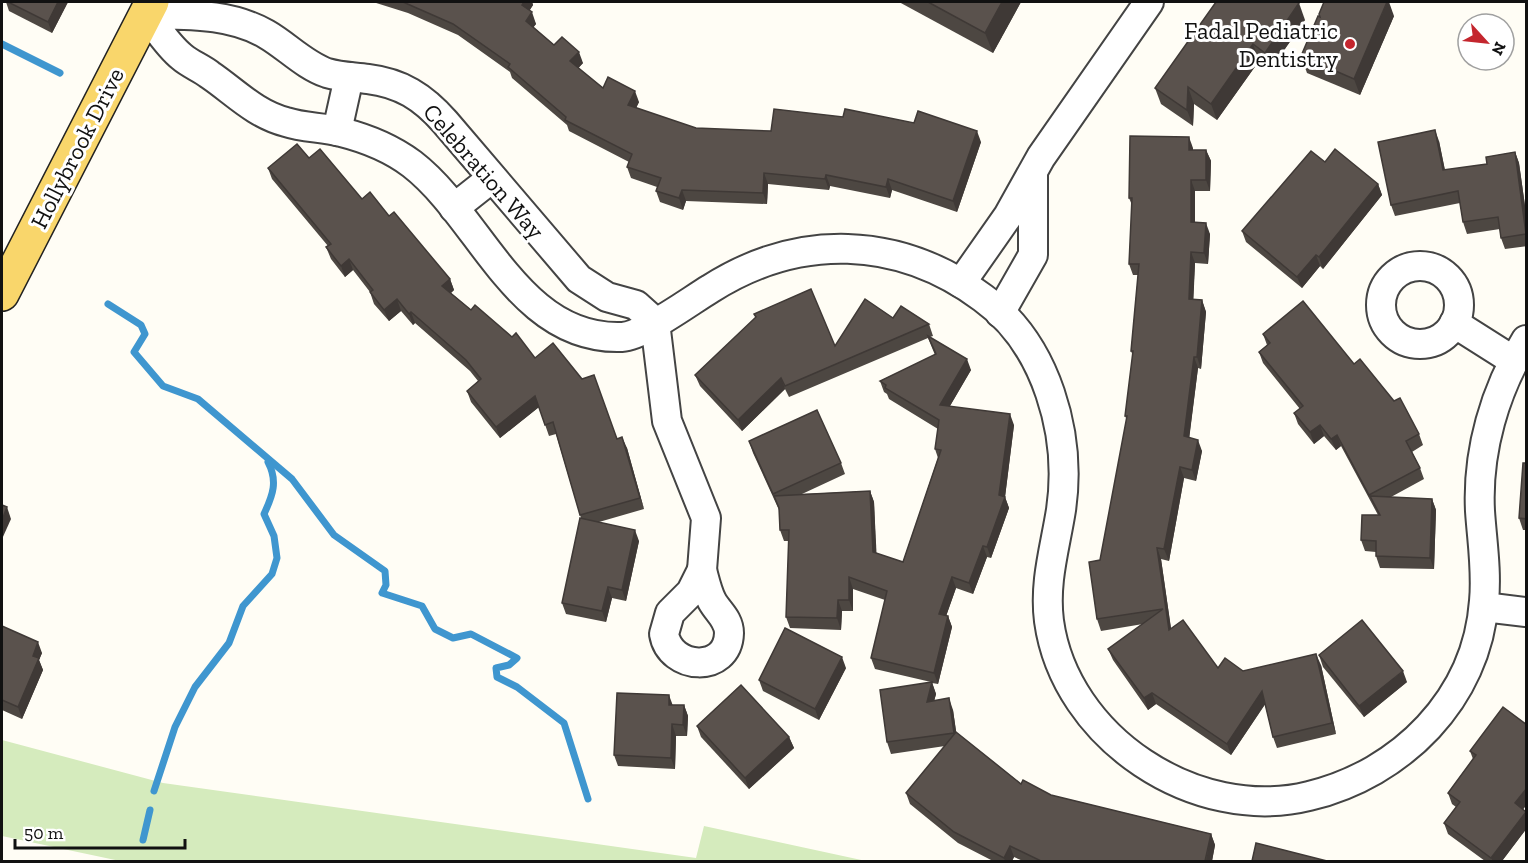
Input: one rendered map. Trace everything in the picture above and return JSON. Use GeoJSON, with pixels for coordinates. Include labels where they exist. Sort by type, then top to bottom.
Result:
{"type":"FeatureCollection","features":[{"type":"Feature","properties":{"kind":"main road","name":"Hollybrook Drive"},"geometry":{"type":"LineString","coordinates":[[2,294],[149,8]]}},
{"type":"Feature","properties":{"kind":"street"},"geometry":{"type":"LineString","coordinates":[[961,283],[1008,216],[1033,169],[1149,2]]}},
{"type":"Feature","properties":{"kind":"street","name":"Celebration Way"},"geometry":{"type":"LineString","coordinates":[[149,8],[207,15],[249,27],[268,36],[309,65],[326,72],[380,80],[402,86],[417,95],[437,113],[579,279],[607,297],[636,305],[655,322]]}},
{"type":"Feature","properties":{"kind":"street","name":"Celebration Way"},"geometry":{"type":"LineString","coordinates":[[149,8],[178,55],[212,75],[261,113],[290,124],[337,130],[400,156],[432,182],[512,283],[552,316],[586,331],[629,337],[751,266],[780,256],[811,250],[842,248],[888,254],[928,266],[961,283],[1011,324],[1034,359],[1053,403],[1060,429],[1063,486],[1060,514],[1050,558],[1048,589],[1049,619],[1056,649],[1078,695],[1099,724],[1155,771],[1202,793],[1258,802],[1306,797],[1355,781],[1388,763],[1412,745],[1447,705],[1471,658],[1484,607],[1481,474],[1493,414],[1520,350]]}},
{"type":"Feature","properties":{"kind":"street"},"geometry":{"type":"LineString","coordinates":[[337,130],[349,77]]}},
{"type":"Feature","properties":{"kind":"street"},"geometry":{"type":"LineString","coordinates":[[1000,313],[1033,255],[1033,169]]}},
{"type":"Feature","properties":{"kind":"street"},"geometry":{"type":"LineString","coordinates":[[454,208],[492,178]]}},
{"type":"Feature","properties":{"kind":"street"},"geometry":{"type":"LineString","coordinates":[[655,322],[667,421],[706,518],[702,570]]}},
{"type":"Feature","properties":{"kind":"street"},"geometry":{"type":"LineString","coordinates":[[1454,323],[1520,350]]}},
{"type":"Feature","properties":{"kind":"street"},"geometry":{"type":"LineString","coordinates":[[1484,607],[1527,612]]}},
{"type":"Feature","properties":{"kind":"green space"},"geometry":{"type":"Polygon","coordinates":[[[2,740],[163,783],[696,858],[704,826],[866,861],[120,861],[2,836],[2,740]]]}},
{"type":"Feature","properties":{"kind":"building"},"geometry":{"type":"Polygon","coordinates":[[[8,2],[58,2],[48,22],[8,2]]]}},
{"type":"Feature","properties":{"kind":"building"},"geometry":{"type":"Polygon","coordinates":[[[403,2],[524,2],[522,5],[532,12],[526,21],[554,45],[562,37],[579,52],[570,61],[603,88],[608,77],[635,91],[628,105],[696,128],[771,131],[774,109],[843,117],[845,109],[914,123],[918,111],[977,131],[953,201],[888,179],[886,187],[826,175],[825,179],[764,173],[763,193],[682,190],[679,198],[656,191],[661,178],[627,167],[632,154],[565,120],[566,117],[508,67],[510,64],[453,24],[403,2]]]}},
{"type":"Feature","properties":{"kind":"building"},"geometry":{"type":"Polygon","coordinates":[[[928,2],[1002,2],[985,33],[928,2]]]}},
{"type":"Feature","properties":{"kind":"building"},"geometry":{"type":"Polygon","coordinates":[[[1216,2],[1299,3],[1265,53],[1253,44],[1211,104],[1188,87],[1187,110],[1155,88],[1216,2]]]}},
{"type":"Feature","properties":{"kind":"building","name":"Fadal Pediatric Dentistry"},"geometry":{"type":"Polygon","coordinates":[[[1324,2],[1387,2],[1354,79],[1301,56],[1318,16],[1320,17],[1324,2]]]}},
{"type":"Feature","properties":{"kind":"building"},"geometry":{"type":"Polygon","coordinates":[[[1435,130],[1443,170],[1487,164],[1486,157],[1515,152],[1526,234],[1501,238],[1498,217],[1463,222],[1458,191],[1391,205],[1378,142],[1435,130]]]}},
{"type":"Feature","properties":{"kind":"building"},"geometry":{"type":"Polygon","coordinates":[[[1130,136],[1189,137],[1189,150],[1206,150],[1206,180],[1191,180],[1191,222],[1206,223],[1204,253],[1191,252],[1189,299],[1202,300],[1197,357],[1194,357],[1184,436],[1198,440],[1192,470],[1180,467],[1164,549],[1157,548],[1169,630],[1183,620],[1218,668],[1225,658],[1243,671],[1316,654],[1332,723],[1273,737],[1262,691],[1227,744],[1152,693],[1144,698],[1108,649],[1163,609],[1097,619],[1089,562],[1100,560],[1127,416],[1125,416],[1133,351],[1131,351],[1139,264],[1129,264],[1132,198],[1129,198],[1130,136]]]}},
{"type":"Feature","properties":{"kind":"building"},"geometry":{"type":"Polygon","coordinates":[[[297,144],[309,158],[320,149],[362,199],[370,192],[389,216],[394,212],[450,279],[442,286],[471,310],[475,305],[512,337],[516,333],[535,358],[553,343],[582,379],[594,375],[617,439],[622,437],[640,498],[580,515],[553,422],[545,425],[535,396],[496,427],[467,391],[481,379],[466,360],[411,312],[409,314],[397,299],[384,310],[370,292],[373,290],[349,259],[341,266],[326,247],[331,244],[268,168],[297,144]]]}},
{"type":"Feature","properties":{"kind":"building"},"geometry":{"type":"Polygon","coordinates":[[[1335,149],[1378,184],[1319,257],[1316,255],[1297,277],[1242,231],[1311,151],[1325,162],[1335,149]]]}},
{"type":"Feature","properties":{"kind":"building"},"geometry":{"type":"Polygon","coordinates":[[[811,289],[835,346],[865,299],[893,318],[901,306],[929,324],[785,386],[781,378],[738,420],[695,375],[756,317],[754,314],[811,289]]]}},
{"type":"Feature","properties":{"kind":"building"},"geometry":{"type":"Polygon","coordinates":[[[1303,301],[1354,364],[1360,359],[1394,401],[1400,398],[1419,434],[1406,441],[1420,468],[1369,495],[1337,435],[1331,439],[1320,425],[1310,432],[1294,413],[1303,406],[1259,352],[1270,343],[1263,334],[1303,301]]]}},
{"type":"Feature","properties":{"kind":"building"},"geometry":{"type":"Polygon","coordinates":[[[928,336],[967,359],[940,405],[1010,414],[999,495],[1005,497],[987,547],[983,546],[969,583],[952,577],[939,614],[948,616],[934,673],[871,658],[887,591],[849,577],[849,600],[838,600],[837,618],[786,617],[789,530],[780,530],[779,508],[774,496],[870,491],[873,552],[903,562],[941,450],[935,449],[939,420],[885,388],[886,385],[880,381],[936,354],[928,336]]]}},
{"type":"Feature","properties":{"kind":"building"},"geometry":{"type":"Polygon","coordinates":[[[817,410],[841,463],[773,494],[749,441],[817,410]]]}},
{"type":"Feature","properties":{"kind":"building"},"geometry":{"type":"Polygon","coordinates":[[[1523,463],[1527,463],[1527,519],[1519,518],[1523,463]]]}},
{"type":"Feature","properties":{"kind":"building"},"geometry":{"type":"Polygon","coordinates":[[[1370,496],[1432,499],[1430,558],[1376,556],[1376,541],[1361,540],[1362,515],[1380,515],[1370,496]]]}},
{"type":"Feature","properties":{"kind":"building"},"geometry":{"type":"Polygon","coordinates":[[[2,505],[7,507],[2,520],[2,505]]]}},
{"type":"Feature","properties":{"kind":"building"},"geometry":{"type":"Polygon","coordinates":[[[580,518],[635,530],[622,590],[608,587],[602,611],[562,603],[580,518]]]}},
{"type":"Feature","properties":{"kind":"building"},"geometry":{"type":"Polygon","coordinates":[[[1362,620],[1403,671],[1359,706],[1319,655],[1362,620]]]}},
{"type":"Feature","properties":{"kind":"building"},"geometry":{"type":"Polygon","coordinates":[[[2,626],[38,642],[33,656],[39,658],[18,707],[2,700],[2,626]]]}},
{"type":"Feature","properties":{"kind":"building"},"geometry":{"type":"Polygon","coordinates":[[[785,628],[842,657],[815,709],[759,680],[785,628]]]}},
{"type":"Feature","properties":{"kind":"building"},"geometry":{"type":"Polygon","coordinates":[[[932,682],[927,702],[949,698],[954,733],[887,742],[880,690],[932,682]]]}},
{"type":"Feature","properties":{"kind":"building"},"geometry":{"type":"Polygon","coordinates":[[[741,685],[789,737],[745,778],[697,726],[741,685]]]}},
{"type":"Feature","properties":{"kind":"building"},"geometry":{"type":"Polygon","coordinates":[[[617,693],[669,695],[669,705],[684,705],[683,725],[672,724],[671,758],[614,755],[617,693]]]}},
{"type":"Feature","properties":{"kind":"building"},"geometry":{"type":"Polygon","coordinates":[[[1503,707],[1527,725],[1527,788],[1515,803],[1526,812],[1491,858],[1444,823],[1460,802],[1448,793],[1476,755],[1470,751],[1503,707]]]}},
{"type":"Feature","properties":{"kind":"building"},"geometry":{"type":"Polygon","coordinates":[[[956,732],[1021,784],[1023,780],[1051,795],[1211,834],[1205,861],[1041,861],[1010,846],[1004,858],[954,832],[906,793],[956,732]]]}},
{"type":"Feature","properties":{"kind":"building"},"geometry":{"type":"Polygon","coordinates":[[[1256,843],[1327,861],[1252,861],[1256,843]]]}},
{"type":"Feature","properties":{"kind":"waterway"},"geometry":{"type":"LineString","coordinates":[[2,44],[60,73]]}},
{"type":"Feature","properties":{"kind":"waterway"},"geometry":{"type":"LineString","coordinates":[[108,304],[141,325],[145,334],[134,352],[163,386],[198,399],[292,479],[334,535],[385,571],[386,585],[382,593],[422,606],[435,629],[453,638],[471,634],[517,658],[509,665],[496,668],[497,677],[517,687],[564,723],[588,799]]}},
{"type":"Feature","properties":{"kind":"waterway"},"geometry":{"type":"LineString","coordinates":[[154,791],[175,727],[195,687],[229,643],[243,606],[272,574],[277,558],[274,536],[264,514],[270,501],[274,482],[268,462]]}},
{"type":"Feature","properties":{"kind":"waterway"},"geometry":{"type":"LineString","coordinates":[[143,840],[150,810]]}},
{"type":"Feature","properties":{"kind":"place","name":"Fadal Pediatric Dentistry"},"geometry":{"type":"Point","coordinates":[1350,44]}}]}
